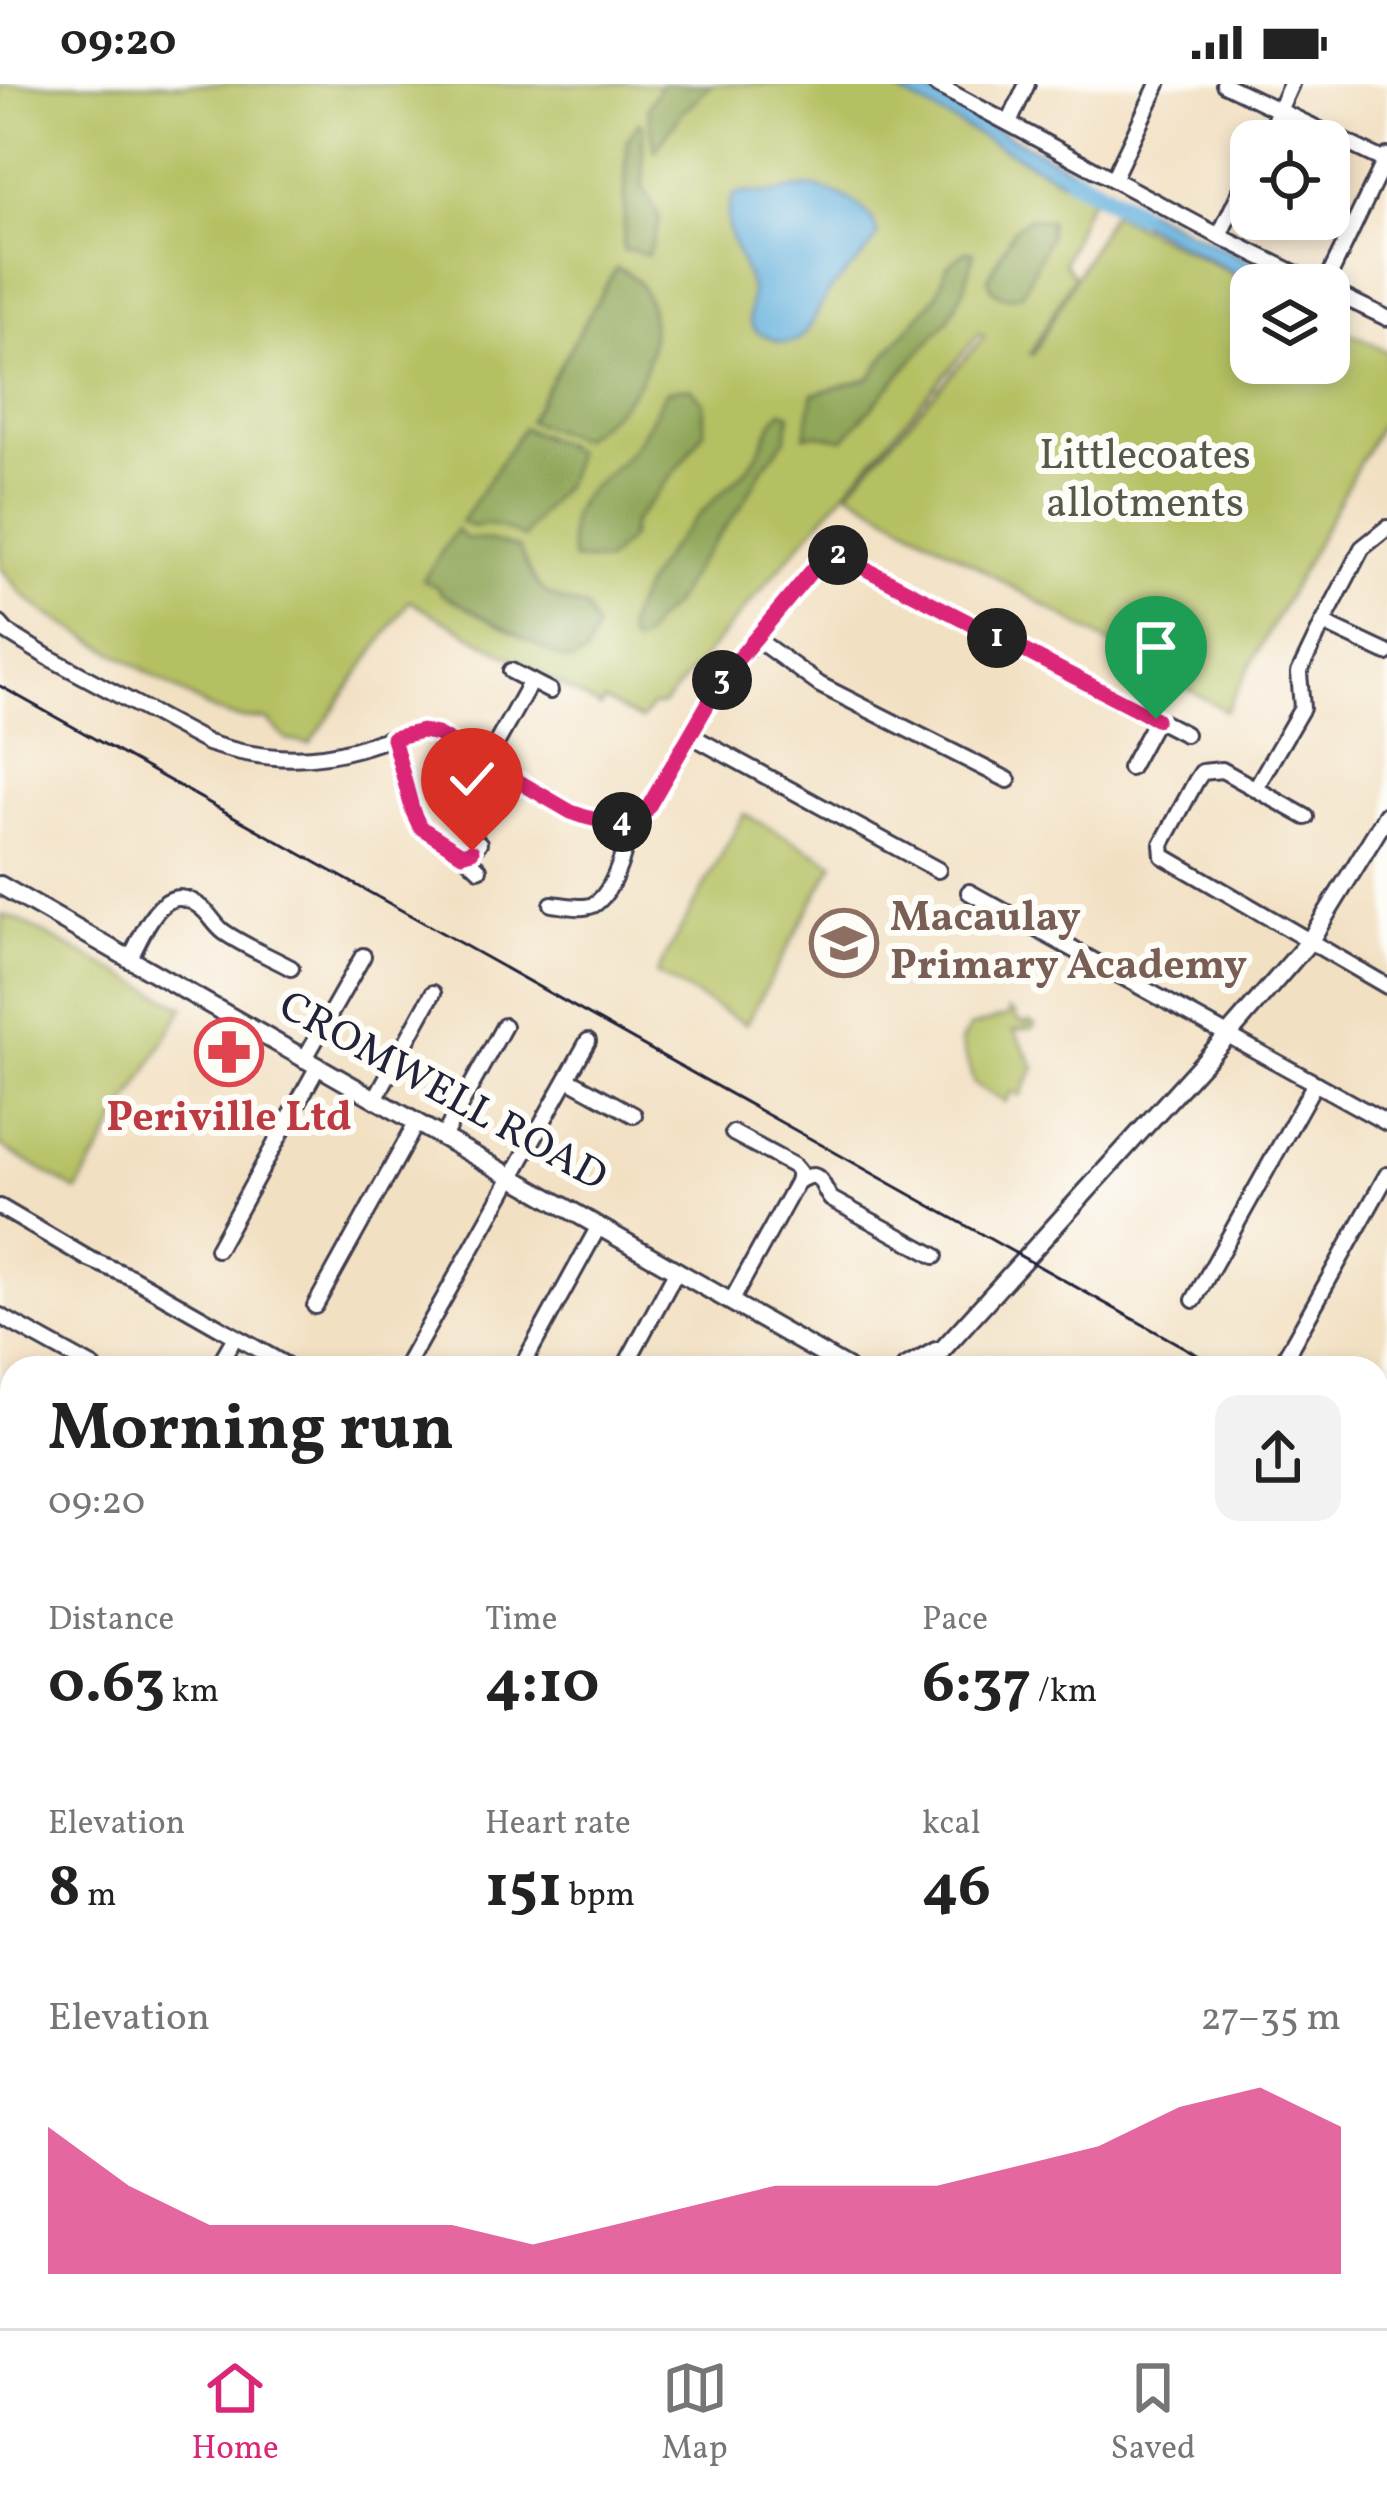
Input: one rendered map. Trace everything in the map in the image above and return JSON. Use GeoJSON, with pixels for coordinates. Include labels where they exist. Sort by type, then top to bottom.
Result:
{"type":"FeatureCollection","features":[{"type":"Feature","properties":{"kind":"street"},"geometry":{"type":"LineString","coordinates":[[934,84],[1277,264]]}},
{"type":"Feature","properties":{"kind":"street"},"geometry":{"type":"LineString","coordinates":[[1009,123],[1028,84]]}},
{"type":"Feature","properties":{"kind":"street"},"geometry":{"type":"LineString","coordinates":[[1113,179],[1158,84]]}},
{"type":"Feature","properties":{"kind":"street"},"geometry":{"type":"LineString","coordinates":[[1224,84],[1386,160],[1335,264]]}},
{"type":"Feature","properties":{"kind":"street"},"geometry":{"type":"LineString","coordinates":[[1275,120],[1291,84]]}},
{"type":"Feature","properties":{"kind":"street"},"geometry":{"type":"LineString","coordinates":[[1219,236],[1230,213]]}},
{"type":"Feature","properties":{"kind":"street"},"geometry":{"type":"LineString","coordinates":[[1350,300],[1387,319]]}},
{"type":"Feature","properties":{"kind":"street"},"geometry":{"type":"LineString","coordinates":[[1255,789],[1302,708],[1299,674],[1323,622],[1362,548],[1387,528]]}},
{"type":"Feature","properties":{"kind":"street"},"geometry":{"type":"LineString","coordinates":[[0,624],[46,656],[233,752],[309,758],[429,732],[571,812],[628,822],[646,811],[724,676],[829,550],[1185,734]]}},
{"type":"Feature","properties":{"kind":"street"},"geometry":{"type":"LineString","coordinates":[[1323,622],[1387,653]]}},
{"type":"Feature","properties":{"kind":"street"},"geometry":{"type":"LineString","coordinates":[[755,638],[820,685],[1008,780]]}},
{"type":"Feature","properties":{"kind":"street"},"geometry":{"type":"LineString","coordinates":[[511,671],[550,692]]}},
{"type":"Feature","properties":{"kind":"street"},"geometry":{"type":"LineString","coordinates":[[486,762],[531,681]]}},
{"type":"Feature","properties":{"kind":"street"},"geometry":{"type":"LineString","coordinates":[[1130,768],[1156,719]]}},
{"type":"Feature","properties":{"kind":"street"},"geometry":{"type":"LineString","coordinates":[[690,735],[938,870]]}},
{"type":"Feature","properties":{"kind":"street"},"geometry":{"type":"LineString","coordinates":[[393,738],[420,827],[479,869]]}},
{"type":"Feature","properties":{"kind":"street"},"geometry":{"type":"LineString","coordinates":[[1306,817],[1222,770],[1202,772],[1162,844],[1163,856],[1387,986]]}},
{"type":"Feature","properties":{"kind":"street"},"geometry":{"type":"LineString","coordinates":[[940,1356],[1309,942],[1387,814]]}},
{"type":"Feature","properties":{"kind":"street"},"geometry":{"type":"LineString","coordinates":[[552,904],[585,907],[597,901],[626,849],[628,822]]}},
{"type":"Feature","properties":{"kind":"street"},"geometry":{"type":"LineString","coordinates":[[462,854],[479,843]]}},
{"type":"Feature","properties":{"kind":"street","name":"CROMWELL ROAD"},"geometry":{"type":"LineString","coordinates":[[0,885],[827,1356]]}},
{"type":"Feature","properties":{"kind":"street"},"geometry":{"type":"LineString","coordinates":[[969,892],[1387,1123]]}},
{"type":"Feature","properties":{"kind":"street"},"geometry":{"type":"LineString","coordinates":[[129,960],[159,907],[182,898],[204,910],[223,932],[290,968]]}},
{"type":"Feature","properties":{"kind":"street"},"geometry":{"type":"LineString","coordinates":[[217,1250],[364,956]]}},
{"type":"Feature","properties":{"kind":"street"},"geometry":{"type":"LineString","coordinates":[[375,1099],[433,993]]}},
{"type":"Feature","properties":{"kind":"street"},"geometry":{"type":"LineString","coordinates":[[443,1136],[504,1026]]}},
{"type":"Feature","properties":{"kind":"street"},"geometry":{"type":"LineString","coordinates":[[412,1356],[588,1041]]}},
{"type":"Feature","properties":{"kind":"street"},"geometry":{"type":"LineString","coordinates":[[568,1079],[634,1115]]}},
{"type":"Feature","properties":{"kind":"street"},"geometry":{"type":"LineString","coordinates":[[1194,1300],[1315,1083]]}},
{"type":"Feature","properties":{"kind":"street"},"geometry":{"type":"LineString","coordinates":[[315,1306],[417,1122]]}},
{"type":"Feature","properties":{"kind":"street"},"geometry":{"type":"LineString","coordinates":[[732,1300],[799,1172],[734,1133]]}},
{"type":"Feature","properties":{"kind":"street"},"geometry":{"type":"LineString","coordinates":[[1287,1354],[1387,1174]]}},
{"type":"Feature","properties":{"kind":"street"},"geometry":{"type":"LineString","coordinates":[[796,1182],[817,1177],[831,1199],[935,1256]]}},
{"type":"Feature","properties":{"kind":"street"},"geometry":{"type":"LineString","coordinates":[[0,1207],[270,1356]]}},
{"type":"Feature","properties":{"kind":"street"},"geometry":{"type":"LineString","coordinates":[[528,1356],[598,1226]]}},
{"type":"Feature","properties":{"kind":"street"},"geometry":{"type":"LineString","coordinates":[[630,1356],[677,1270]]}},
{"type":"Feature","properties":{"kind":"street"},"geometry":{"type":"LineString","coordinates":[[0,1316],[72,1356]]}},
{"type":"Feature","properties":{"kind":"street"},"geometry":{"type":"LineString","coordinates":[[224,1356],[235,1337]]}},
{"type":"Feature","properties":{"kind":"street"},"geometry":{"type":"LineString","coordinates":[[931,1356],[951,1340]]}},
{"type":"Feature","properties":{"kind":"green space","name":"Littlecoates allotments"},"geometry":{"type":"Polygon","coordinates":[[[0,84],[885,84],[1092,197],[1064,263],[1074,276],[1030,354],[1111,213],[1230,272],[1230,384],[1350,384],[1350,333],[1387,352],[1387,412],[1226,711],[848,491],[984,337],[980,333],[663,705],[652,706],[641,720],[604,701],[600,707],[409,601],[310,744],[287,740],[267,720],[214,711],[46,613],[0,567],[0,84]]]}},
{"type":"Feature","properties":{"kind":"green space"},"geometry":{"type":"Polygon","coordinates":[[[661,84],[712,84],[682,113],[655,151],[648,108],[661,84]]]}},
{"type":"Feature","properties":{"kind":"green space"},"geometry":{"type":"Polygon","coordinates":[[[639,122],[644,127],[642,186],[660,218],[648,255],[623,251],[627,141],[639,122]]]}},
{"type":"Feature","properties":{"kind":"green space"},"geometry":{"type":"Polygon","coordinates":[[[1029,218],[1049,221],[1049,236],[1023,293],[1001,295],[988,279],[1013,230],[1029,218]]]}},
{"type":"Feature","properties":{"kind":"green space"},"geometry":{"type":"Polygon","coordinates":[[[966,251],[974,252],[965,287],[948,320],[844,439],[805,436],[813,394],[870,378],[937,295],[947,266],[966,251]]]}},
{"type":"Feature","properties":{"kind":"green space"},"geometry":{"type":"Polygon","coordinates":[[[616,268],[642,288],[652,321],[648,358],[634,389],[579,439],[528,421],[616,268]]]}},
{"type":"Feature","properties":{"kind":"green space"},"geometry":{"type":"Polygon","coordinates":[[[691,388],[704,403],[704,431],[633,523],[629,539],[606,562],[573,560],[571,520],[576,507],[631,450],[666,392],[691,388]]]}},
{"type":"Feature","properties":{"kind":"green space"},"geometry":{"type":"Polygon","coordinates":[[[782,411],[790,414],[786,438],[672,606],[633,644],[628,624],[651,575],[688,527],[749,466],[782,411]]]}},
{"type":"Feature","properties":{"kind":"green space"},"geometry":{"type":"Polygon","coordinates":[[[523,428],[574,450],[562,487],[524,538],[499,527],[461,522],[523,428]]]}},
{"type":"Feature","properties":{"kind":"green space"},"geometry":{"type":"Polygon","coordinates":[[[456,530],[466,539],[519,548],[542,590],[586,608],[596,630],[585,655],[572,661],[562,659],[423,580],[456,530]]]}},
{"type":"Feature","properties":{"kind":"green space"},"geometry":{"type":"Polygon","coordinates":[[[744,814],[834,863],[746,1024],[656,974],[744,814]]]}},
{"type":"Feature","properties":{"kind":"green space"},"geometry":{"type":"Polygon","coordinates":[[[2,915],[184,1007],[77,1191],[0,1146],[2,915]]]}},
{"type":"Feature","properties":{"kind":"green space"},"geometry":{"type":"Polygon","coordinates":[[[1009,1010],[1026,1024],[1035,1024],[1014,1030],[1035,1067],[1020,1096],[1011,1092],[1005,1102],[974,1084],[961,1042],[970,1027],[1010,1015],[1009,1010]]]}},
{"type":"Feature","properties":{"kind":"water"},"geometry":{"type":"Polygon","coordinates":[[[885,84],[911,84],[1101,184],[1092,197],[885,84]]]}},
{"type":"Feature","properties":{"kind":"water"},"geometry":{"type":"Polygon","coordinates":[[[814,187],[862,208],[878,235],[829,292],[808,330],[784,343],[752,325],[751,291],[729,231],[729,208],[738,193],[814,187]]]}},
{"type":"Feature","properties":{"kind":"water"},"geometry":{"type":"Polygon","coordinates":[[[1117,195],[1256,264],[1230,264],[1230,271],[1109,206],[1117,195]]]}},
{"type":"Feature","properties":{"kind":"waterway"},"geometry":{"type":"LineString","coordinates":[[1073,178],[1135,212]]}},
{"type":"Feature","properties":{"kind":"railway"},"geometry":{"type":"LineString","coordinates":[[0,686],[1200,1356]]}},
{"type":"Feature","properties":{"kind":"place","name":"Macaulay Primary Academy"},"geometry":{"type":"Point","coordinates":[844,943]}},
{"type":"Feature","properties":{"kind":"place","name":"Periville Ltd"},"geometry":{"type":"Point","coordinates":[229,1052]}},
{"type":"Feature","properties":{"kind":"route"},"geometry":{"type":"LineString","coordinates":[[472,851],[462,854],[420,827],[393,738],[422,731],[437,734],[571,812],[609,821],[638,819],[724,676],[829,550],[1156,719]]}}]}
